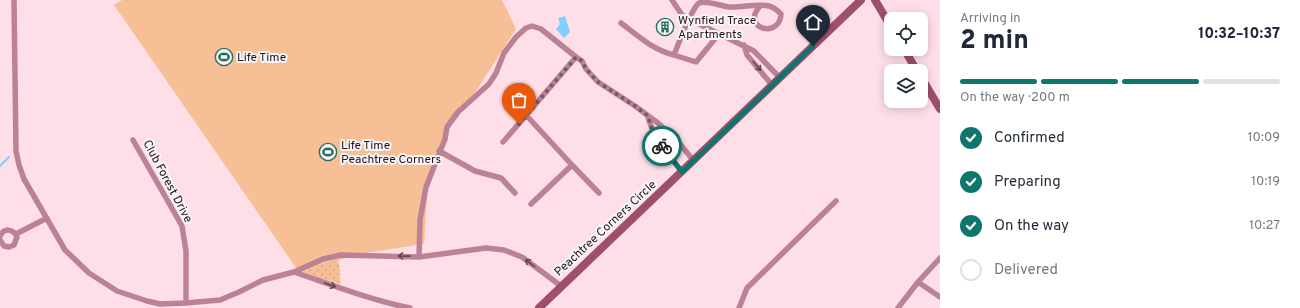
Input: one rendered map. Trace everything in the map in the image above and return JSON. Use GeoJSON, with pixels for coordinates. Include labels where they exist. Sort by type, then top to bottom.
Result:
{"type":"FeatureCollection","features":[{"type":"Feature","properties":{"kind":"street"},"geometry":{"type":"LineString","coordinates":[[14,0],[16,152],[22,174],[34,198],[65,250],[89,273],[117,291],[160,306],[220,300],[263,280],[294,272],[323,258],[340,255],[420,257],[486,248],[504,250],[522,257],[561,286]]}},
{"type":"Feature","properties":{"kind":"street"},"geometry":{"type":"LineString","coordinates":[[672,0],[682,15],[754,51],[780,78]]}},
{"type":"Feature","properties":{"kind":"street","name":"Peachtree Corners Circle"},"geometry":{"type":"LineString","coordinates":[[539,308],[861,0]]}},
{"type":"Feature","properties":{"kind":"street"},"geometry":{"type":"LineString","coordinates":[[875,0],[884,15]]}},
{"type":"Feature","properties":{"kind":"street"},"geometry":{"type":"LineString","coordinates":[[674,55],[689,19],[698,4],[701,2],[729,7],[768,5],[776,9],[781,14],[778,25],[772,29],[758,26],[755,21],[755,14],[760,6]]}},
{"type":"Feature","properties":{"kind":"street"},"geometry":{"type":"LineString","coordinates":[[621,23],[650,46],[696,62],[719,34]]}},
{"type":"Feature","properties":{"kind":"street"},"geometry":{"type":"LineString","coordinates":[[420,257],[420,220],[426,187],[445,139],[447,127],[458,112],[489,84],[496,73],[504,53],[516,37],[526,28],[532,26],[541,29],[582,61],[586,69],[598,82],[635,106],[669,133],[694,161]]}},
{"type":"Feature","properties":{"kind":"street"},"geometry":{"type":"LineString","coordinates":[[744,46],[747,55],[772,85]]}},
{"type":"Feature","properties":{"kind":"street"},"geometry":{"type":"LineString","coordinates":[[503,142],[576,57]]}},
{"type":"Feature","properties":{"kind":"street"},"geometry":{"type":"LineString","coordinates":[[928,89],[940,109]]}},
{"type":"Feature","properties":{"kind":"street"},"geometry":{"type":"LineString","coordinates":[[526,115],[600,193]]}},
{"type":"Feature","properties":{"kind":"street"},"geometry":{"type":"LineString","coordinates":[[648,116],[652,130],[658,141],[682,172]]}},
{"type":"Feature","properties":{"kind":"street","name":"Club Forest Drive"},"geometry":{"type":"LineString","coordinates":[[133,140],[182,226],[186,251],[186,303]]}},
{"type":"Feature","properties":{"kind":"street"},"geometry":{"type":"LineString","coordinates":[[440,151],[474,171],[501,178],[516,193]]}},
{"type":"Feature","properties":{"kind":"street"},"geometry":{"type":"LineString","coordinates":[[531,204],[572,165]]}},
{"type":"Feature","properties":{"kind":"street"},"geometry":{"type":"LineString","coordinates":[[739,308],[747,288],[836,201]]}},
{"type":"Feature","properties":{"kind":"street"},"geometry":{"type":"LineString","coordinates":[[16,234],[47,218]]}},
{"type":"Feature","properties":{"kind":"street"},"geometry":{"type":"LineString","coordinates":[[0,236],[4,231],[9,230],[16,234],[17,240],[14,245],[6,247],[0,240]]}},
{"type":"Feature","properties":{"kind":"street"},"geometry":{"type":"LineString","coordinates":[[898,308],[918,282],[940,258]]}},
{"type":"Feature","properties":{"kind":"street"},"geometry":{"type":"LineString","coordinates":[[294,272],[393,305],[410,308]]}},
{"type":"Feature","properties":{"kind":"street"},"geometry":{"type":"LineString","coordinates":[[918,282],[940,297]]}},
{"type":"Feature","properties":{"kind":"shaded area","name":"Life Time Peachtree Corners"},"geometry":{"type":"Polygon","coordinates":[[[122,0],[502,0],[516,29],[469,102],[451,124],[428,180],[424,244],[359,254],[299,272],[114,5],[122,0]]]}},
{"type":"Feature","properties":{"kind":"shaded area"},"geometry":{"type":"Polygon","coordinates":[[[337,259],[341,284],[305,274],[302,271],[337,259]]]}},
{"type":"Feature","properties":{"kind":"water"},"geometry":{"type":"Polygon","coordinates":[[[565,16],[570,32],[564,38],[556,29],[560,24],[558,18],[565,16]]]}},
{"type":"Feature","properties":{"kind":"waterway"},"geometry":{"type":"LineString","coordinates":[[0,166],[9,157]]}},
{"type":"Feature","properties":{"kind":"way so far"},"geometry":{"type":"LineString","coordinates":[[519,124],[576,57],[582,61],[586,69],[598,82],[648,116],[652,130],[662,146]]}},
{"type":"Feature","properties":{"kind":"place","name":"Wynfield Trace Apartments"},"geometry":{"type":"Point","coordinates":[665,27]}},
{"type":"Feature","properties":{"kind":"place","name":"Life Time"},"geometry":{"type":"Point","coordinates":[224,57]}},
{"type":"Feature","properties":{"kind":"place","name":"Life Time Peachtree Corners"},"geometry":{"type":"Point","coordinates":[328,152]}},
{"type":"Feature","properties":{"kind":"route"},"geometry":{"type":"LineString","coordinates":[[662,146],[682,172],[813,46]]}}]}
